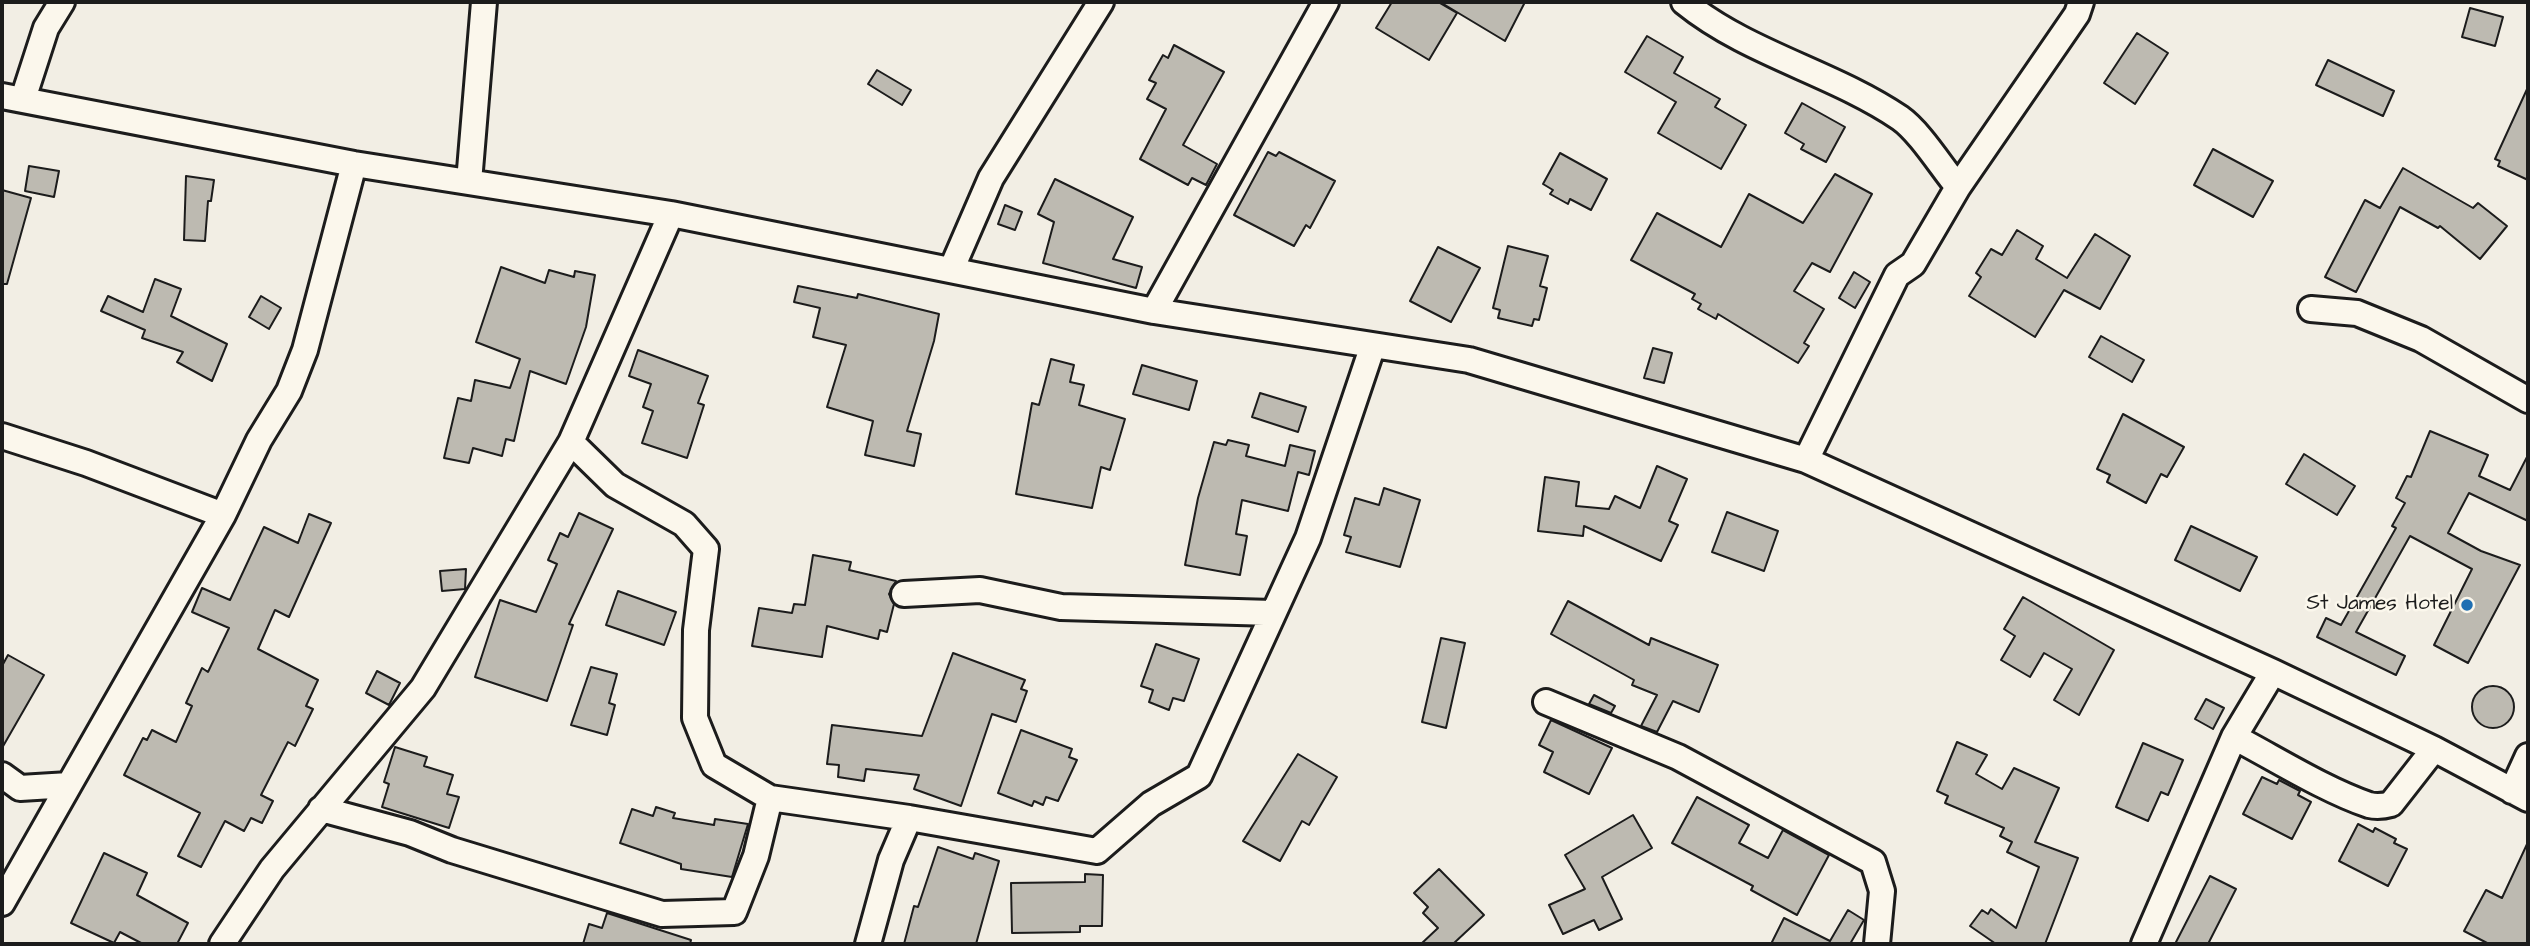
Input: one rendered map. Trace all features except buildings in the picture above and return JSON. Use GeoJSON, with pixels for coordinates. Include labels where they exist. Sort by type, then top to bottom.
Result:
{"type":"FeatureCollection","features":[{"type":"Feature","properties":{"kind":"street"},"geometry":{"type":"LineString","coordinates":[[62,2],[46,28],[12,98],[354,164],[671,214],[952,268],[1154,312],[1372,348],[1469,360],[1806,460],[2273,672],[2434,749],[2520,795],[2528,756]]}},
{"type":"Feature","properties":{"kind":"street"},"geometry":{"type":"LineString","coordinates":[[469,182],[484,2]]}},
{"type":"Feature","properties":{"kind":"street"},"geometry":{"type":"LineString","coordinates":[[952,268],[992,178],[1101,2]]}},
{"type":"Feature","properties":{"kind":"street"},"geometry":{"type":"LineString","coordinates":[[1154,312],[1326,2]]}},
{"type":"Feature","properties":{"kind":"street"},"geometry":{"type":"LineString","coordinates":[[1684,2],[1763,50],[1846,87],[1902,120],[1958,187]]}},
{"type":"Feature","properties":{"kind":"street"},"geometry":{"type":"LineString","coordinates":[[1806,460],[1897,275],[1913,264],[1958,187],[2077,14],[2081,2]]}},
{"type":"Feature","properties":{"kind":"street"},"geometry":{"type":"LineString","coordinates":[[2,904],[223,515],[259,440],[289,391],[305,350],[354,164]]}},
{"type":"Feature","properties":{"kind":"street"},"geometry":{"type":"LineString","coordinates":[[222,944],[272,869],[423,688],[571,442],[671,214]]}},
{"type":"Feature","properties":{"kind":"street"},"geometry":{"type":"LineString","coordinates":[[2311,309],[2357,313],[2421,339],[2528,400]]}},
{"type":"Feature","properties":{"kind":"street"},"geometry":{"type":"LineString","coordinates":[[571,442],[615,485],[684,523],[706,549],[696,630],[695,718],[714,765],[770,798],[909,818],[1097,851],[1151,804],[1199,776],[1308,538],[1372,348]]}},
{"type":"Feature","properties":{"kind":"street"},"geometry":{"type":"LineString","coordinates":[[2,436],[86,463],[223,515]]}},
{"type":"Feature","properties":{"kind":"street"},"geometry":{"type":"LineString","coordinates":[[904,594],[980,590],[1061,607],[1273,612]]}},
{"type":"Feature","properties":{"kind":"street"},"geometry":{"type":"LineString","coordinates":[[2144,944],[2234,737],[2273,672]]}},
{"type":"Feature","properties":{"kind":"street"},"geometry":{"type":"LineString","coordinates":[[1546,702],[1678,757],[1873,862],[1882,891],[1880,944]]}},
{"type":"Feature","properties":{"kind":"street"},"geometry":{"type":"LineString","coordinates":[[2234,737],[2335,789],[2371,805],[2382,806],[2391,804],[2434,749]]}},
{"type":"Feature","properties":{"kind":"street"},"geometry":{"type":"LineString","coordinates":[[2,775],[20,788],[69,785]]}},
{"type":"Feature","properties":{"kind":"street"},"geometry":{"type":"LineString","coordinates":[[321,809],[410,833],[452,850],[662,914],[715,913],[734,912],[756,856],[770,798]]}},
{"type":"Feature","properties":{"kind":"street"},"geometry":{"type":"LineString","coordinates":[[868,944],[891,860],[909,818]]}},
{"type":"Feature","properties":{"kind":"place","name":"St James Hotel"},"geometry":{"type":"Point","coordinates":[2467,605]}}]}
